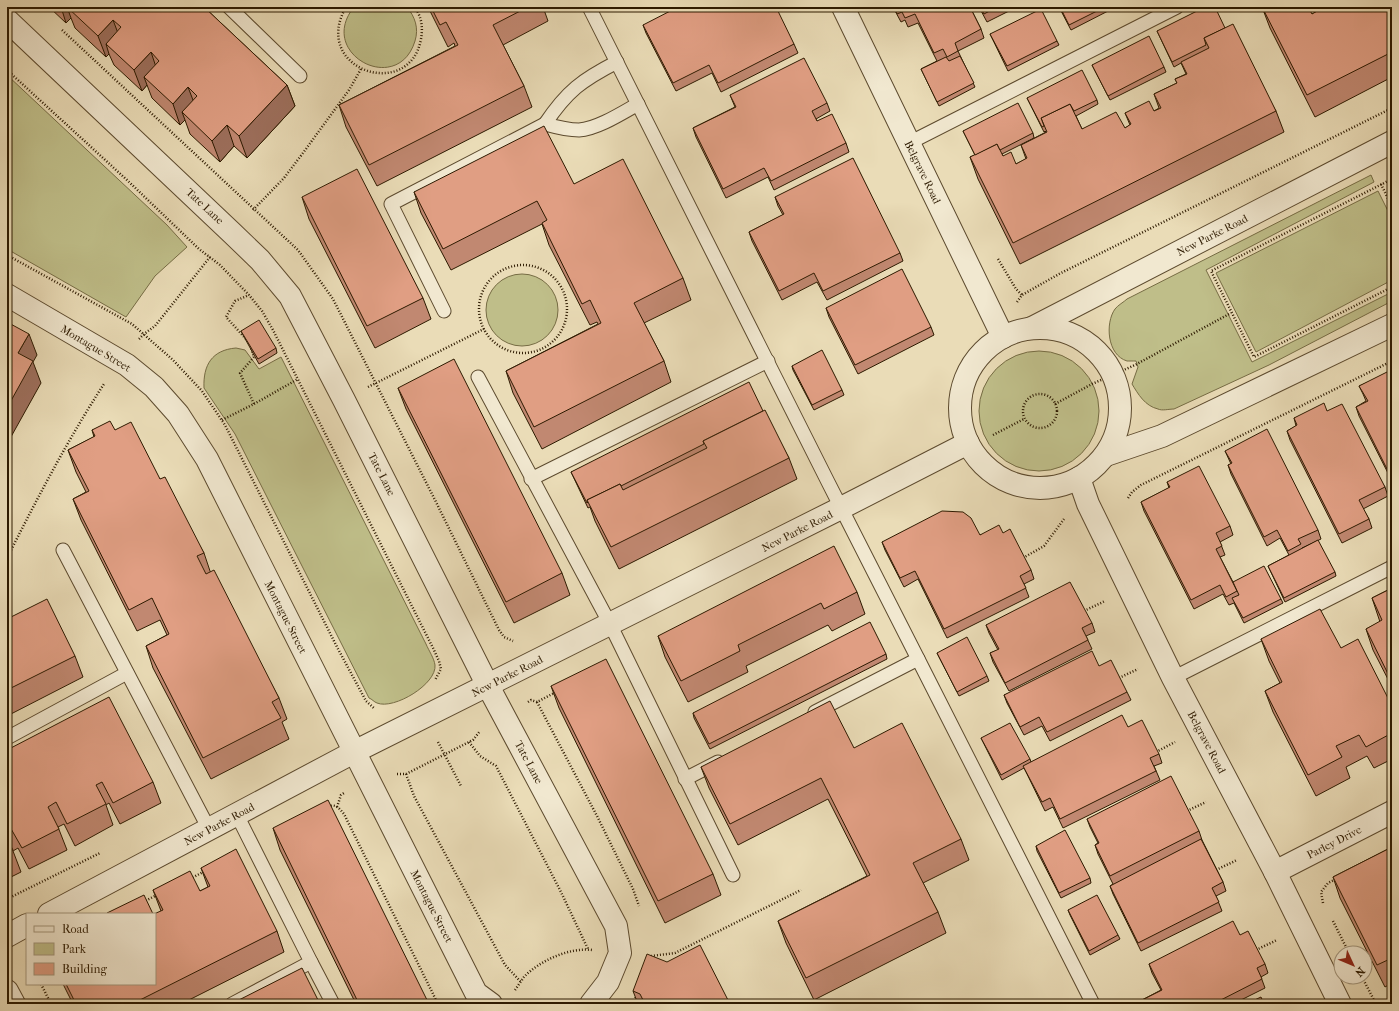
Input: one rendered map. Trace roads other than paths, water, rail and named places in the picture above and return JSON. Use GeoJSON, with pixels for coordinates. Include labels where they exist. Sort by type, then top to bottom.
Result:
{"type":"FeatureCollection","features":[{"type":"Feature","properties":{"kind":"street","name":"Belgrave Road"},"geometry":{"type":"LineString","coordinates":[[843,7],[1003,337]]}},
{"type":"Feature","properties":{"kind":"street","name":"Tate Lane"},"geometry":{"type":"LineString","coordinates":[[7,20],[232,232],[260,260],[290,296],[488,686],[616,926],[620,953],[608,982],[591,1004]]}},
{"type":"Feature","properties":{"kind":"street","name":"New Parke Road"},"geometry":{"type":"LineString","coordinates":[[1032,328],[1392,142]]}},
{"type":"Feature","properties":{"kind":"street","name":"Montague Street"},"geometry":{"type":"LineString","coordinates":[[7,295],[127,365],[154,387],[178,414],[207,459],[476,993],[491,1004]]}},
{"type":"Feature","properties":{"kind":"street"},"geometry":{"type":"LineString","coordinates":[[1106,455],[1162,436],[1392,325]]}},
{"type":"Feature","properties":{"kind":"street"},"geometry":{"type":"LineString","coordinates":[[1032,328],[1058,329],[1082,339],[1102,356],[1116,379],[1120,405],[1118,431],[1106,455],[1094,468],[1079,478],[1055,487],[1029,488],[1004,480],[983,464],[968,443],[961,420],[961,395],[969,372],[983,352],[1003,337],[1017,331],[1032,328]]}},
{"type":"Feature","properties":{"kind":"street","name":"New Parke Road"},"geometry":{"type":"LineString","coordinates":[[51,913],[354,752],[488,686],[968,443]]}},
{"type":"Feature","properties":{"kind":"street","name":"Belgrave Road"},"geometry":{"type":"LineString","coordinates":[[1079,478],[1088,504],[1173,678],[1275,872],[1340,1004]]}},
{"type":"Feature","properties":{"kind":"street","name":"Parley Drive"},"geometry":{"type":"LineString","coordinates":[[1275,872],[1392,812]]}},
{"type":"Feature","properties":{"kind":"street"},"geometry":{"type":"LineString","coordinates":[[7,936],[26,926]]}},
{"type":"Feature","properties":{"kind":"street"},"geometry":{"type":"LineString","coordinates":[[7,991],[14,1004]]}},
{"type":"Feature","properties":{"kind":"lane"},"geometry":{"type":"LineString","coordinates":[[229,7],[300,76]]}},
{"type":"Feature","properties":{"kind":"lane"},"geometry":{"type":"LineString","coordinates":[[589,7],[1093,1004]]}},
{"type":"Feature","properties":{"kind":"lane"},"geometry":{"type":"LineString","coordinates":[[909,143],[1177,7]]}},
{"type":"Feature","properties":{"kind":"lane"},"geometry":{"type":"LineString","coordinates":[[444,311],[391,204],[545,124],[563,100],[578,84],[593,74],[617,62]]}},
{"type":"Feature","properties":{"kind":"lane"},"geometry":{"type":"LineString","coordinates":[[545,124],[579,130],[601,124],[638,104]]}},
{"type":"Feature","properties":{"kind":"lane"},"geometry":{"type":"LineString","coordinates":[[531,479],[768,361]]}},
{"type":"Feature","properties":{"kind":"lane"},"geometry":{"type":"LineString","coordinates":[[478,377],[531,479],[610,624],[685,779],[734,875]]}},
{"type":"Feature","properties":{"kind":"lane"},"geometry":{"type":"LineString","coordinates":[[63,550],[209,829]]}},
{"type":"Feature","properties":{"kind":"lane"},"geometry":{"type":"LineString","coordinates":[[1173,678],[1392,567]]}},
{"type":"Feature","properties":{"kind":"lane"},"geometry":{"type":"LineString","coordinates":[[805,717],[918,659]]}},
{"type":"Feature","properties":{"kind":"lane"},"geometry":{"type":"LineString","coordinates":[[7,738],[127,673]]}},
{"type":"Feature","properties":{"kind":"lane"},"geometry":{"type":"LineString","coordinates":[[685,779],[728,757]]}},
{"type":"Feature","properties":{"kind":"lane"},"geometry":{"type":"LineString","coordinates":[[237,815],[333,1004]]}},
{"type":"Feature","properties":{"kind":"lane"},"geometry":{"type":"LineString","coordinates":[[232,1004],[311,962]]}}]}
